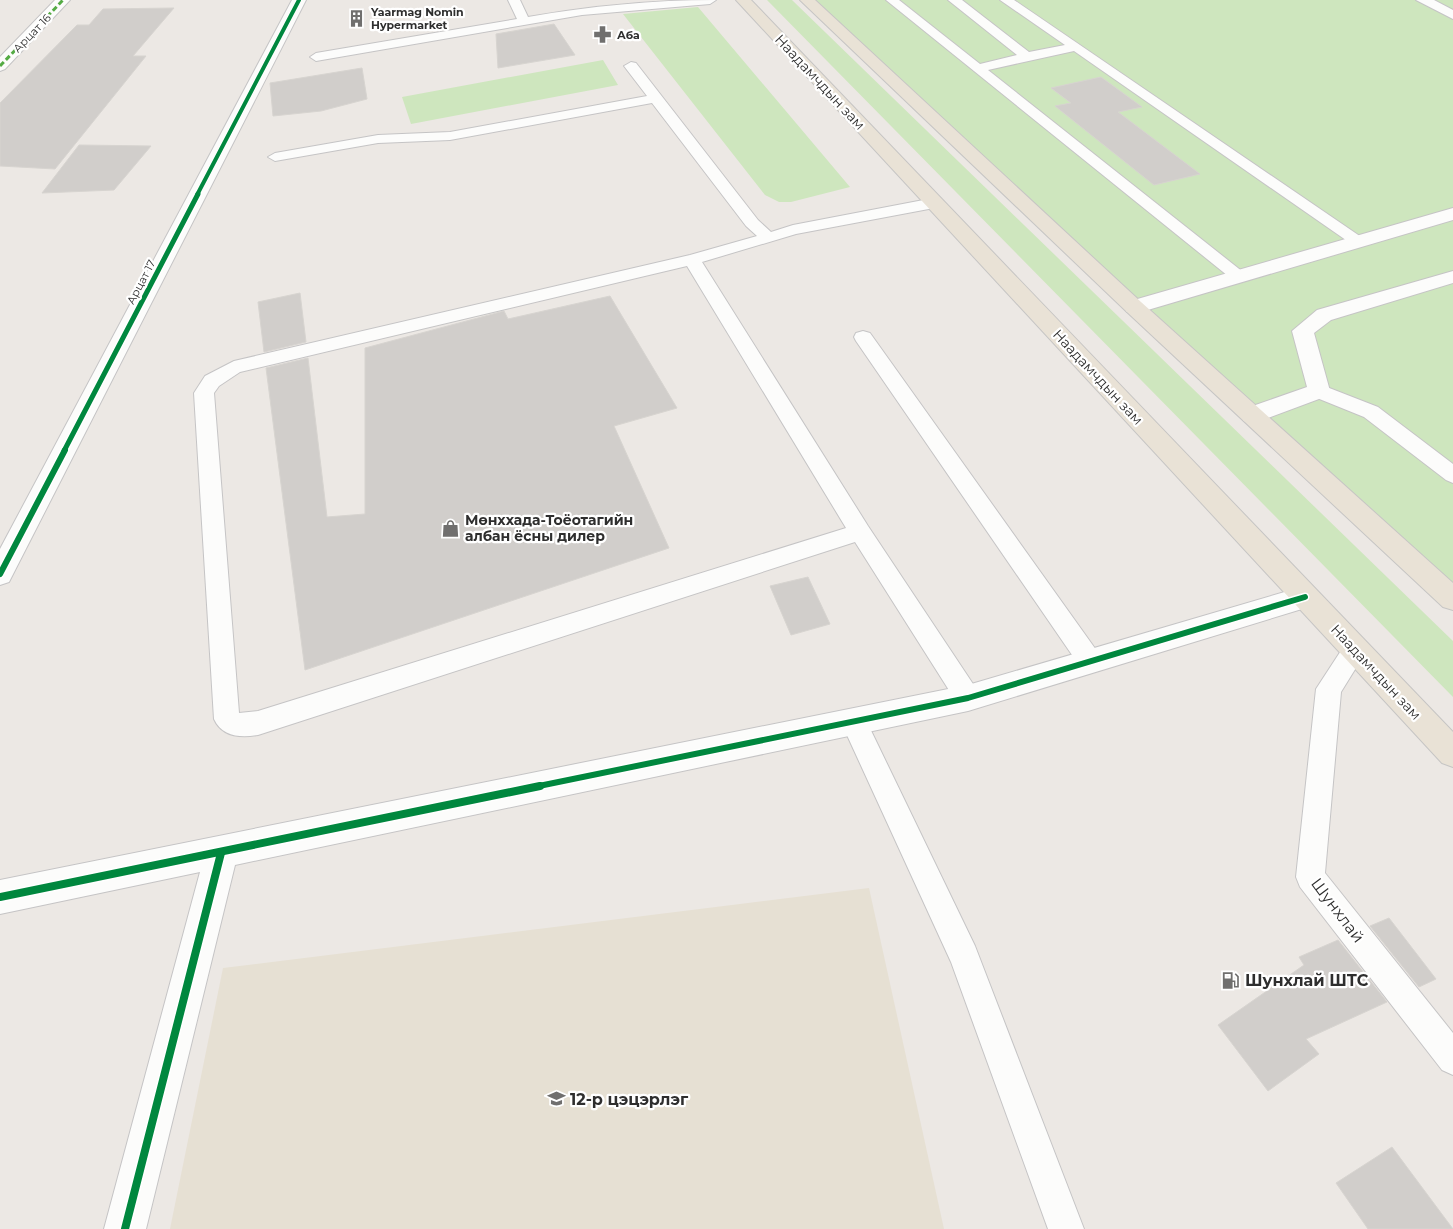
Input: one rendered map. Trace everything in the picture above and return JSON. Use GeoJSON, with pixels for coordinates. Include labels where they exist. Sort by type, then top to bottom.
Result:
{"type":"FeatureCollection","features":[{"type":"Feature","properties":{"kind":"highway","name":"Наадамчдын зам"},"geometry":{"type":"LineString","coordinates":[[743,0],[1453,753]]}},
{"type":"Feature","properties":{"kind":"highway"},"geometry":{"type":"LineString","coordinates":[[807,0],[1134,307],[1453,599]]}},
{"type":"Feature","properties":{"kind":"street","name":"Арцат 16"},"geometry":{"type":"LineString","coordinates":[[0,66],[63,0]]}},
{"type":"Feature","properties":{"kind":"street","name":"Арцат 17"},"geometry":{"type":"LineString","coordinates":[[0,574],[299,0]]}},
{"type":"Feature","properties":{"kind":"street"},"geometry":{"type":"LineString","coordinates":[[1422,0],[1453,14]]}},
{"type":"Feature","properties":{"kind":"street"},"geometry":{"type":"LineString","coordinates":[[1134,307],[1453,214]]}},
{"type":"Feature","properties":{"kind":"street"},"geometry":{"type":"LineString","coordinates":[[1252,415],[1319,392],[1303,331],[1324,316],[1453,277]]}},
{"type":"Feature","properties":{"kind":"street"},"geometry":{"type":"LineString","coordinates":[[0,897],[968,698],[1305,597]]}},
{"type":"Feature","properties":{"kind":"street"},"geometry":{"type":"LineString","coordinates":[[125,1229],[221,853]]}},
{"type":"Feature","properties":{"kind":"lane"},"geometry":{"type":"LineString","coordinates":[[514,0],[524,21]]}},
{"type":"Feature","properties":{"kind":"lane"},"geometry":{"type":"LineString","coordinates":[[316,57],[524,21],[578,5],[710,0]]}},
{"type":"Feature","properties":{"kind":"lane"},"geometry":{"type":"LineString","coordinates":[[892,0],[1239,276]]}},
{"type":"Feature","properties":{"kind":"lane"},"geometry":{"type":"LineString","coordinates":[[954,0],[1027,56]]}},
{"type":"Feature","properties":{"kind":"lane"},"geometry":{"type":"LineString","coordinates":[[1006,0],[1359,241]]}},
{"type":"Feature","properties":{"kind":"lane"},"geometry":{"type":"LineString","coordinates":[[978,68],[1076,47]]}},
{"type":"Feature","properties":{"kind":"lane"},"geometry":{"type":"LineString","coordinates":[[631,66],[752,223],[768,238]]}},
{"type":"Feature","properties":{"kind":"lane"},"geometry":{"type":"LineString","coordinates":[[275,157],[378,139],[450,136],[656,98]]}},
{"type":"Feature","properties":{"kind":"lane"},"geometry":{"type":"LineString","coordinates":[[860,532],[258,723],[240,726],[227,719],[204,393],[212,380],[234,367],[655,267],[692,260],[794,230],[934,203]]}},
{"type":"Feature","properties":{"kind":"lane"},"geometry":{"type":"LineString","coordinates":[[692,260],[860,532],[968,698]]}},
{"type":"Feature","properties":{"kind":"lane"},"geometry":{"type":"LineString","coordinates":[[863,337],[1090,661]]}},
{"type":"Feature","properties":{"kind":"lane"},"geometry":{"type":"LineString","coordinates":[[1319,392],[1371,412],[1453,475]]}},
{"type":"Feature","properties":{"kind":"lane","name":"Шунхлай"},"geometry":{"type":"LineString","coordinates":[[1355,650],[1329,689],[1310,877],[1453,1059]]}},
{"type":"Feature","properties":{"kind":"lane"},"geometry":{"type":"LineString","coordinates":[[854,722],[964,957],[1066,1229]]}},
{"type":"Feature","properties":{"kind":"shaded area","name":"12-р цэцэрлэг"},"geometry":{"type":"Polygon","coordinates":[[[869,888],[944,1229],[170,1229],[223,968],[869,888]]]}},
{"type":"Feature","properties":{"kind":"green space"},"geometry":{"type":"Polygon","coordinates":[[[767,0],[792,0],[1453,641],[1453,697],[767,0]]]}},
{"type":"Feature","properties":{"kind":"green space"},"geometry":{"type":"Polygon","coordinates":[[[807,0],[1453,0],[1453,586],[807,0]]]}},
{"type":"Feature","properties":{"kind":"green space"},"geometry":{"type":"Polygon","coordinates":[[[698,7],[850,187],[791,202],[779,202],[765,195],[623,14],[698,7]]]}},
{"type":"Feature","properties":{"kind":"green space"},"geometry":{"type":"Polygon","coordinates":[[[603,60],[618,85],[411,124],[402,97],[603,60]]]}},
{"type":"Feature","properties":{"kind":"building"},"geometry":{"type":"Polygon","coordinates":[[[174,8],[133,56],[146,56],[55,169],[0,166],[0,103],[77,25],[89,25],[103,9],[174,8]]]}},
{"type":"Feature","properties":{"kind":"building"},"geometry":{"type":"Polygon","coordinates":[[[554,24],[575,55],[498,68],[496,34],[554,24]]]}},
{"type":"Feature","properties":{"kind":"building"},"geometry":{"type":"Polygon","coordinates":[[[362,68],[367,99],[321,111],[273,116],[270,83],[362,68]]]}},
{"type":"Feature","properties":{"kind":"building"},"geometry":{"type":"Polygon","coordinates":[[[1101,77],[1142,107],[1118,112],[1200,174],[1154,185],[1055,106],[1071,103],[1051,88],[1101,77]]]}},
{"type":"Feature","properties":{"kind":"building"},"geometry":{"type":"Polygon","coordinates":[[[79,145],[151,146],[114,190],[42,193],[79,145]]]}},
{"type":"Feature","properties":{"kind":"building"},"geometry":{"type":"Polygon","coordinates":[[[300,293],[306,342],[264,352],[258,302],[300,293]]]}},
{"type":"Feature","properties":{"kind":"building"},"geometry":{"type":"Polygon","coordinates":[[[610,296],[677,408],[614,426],[669,548],[305,670],[266,368],[308,358],[327,517],[365,514],[365,348],[504,311],[508,319],[610,296]]]}},
{"type":"Feature","properties":{"kind":"building"},"geometry":{"type":"Polygon","coordinates":[[[808,577],[830,624],[791,635],[770,586],[808,577]]]}},
{"type":"Feature","properties":{"kind":"building"},"geometry":{"type":"Polygon","coordinates":[[[1389,918],[1436,979],[1419,987],[1370,926],[1389,918]]]}},
{"type":"Feature","properties":{"kind":"building"},"geometry":{"type":"Polygon","coordinates":[[[1338,940],[1387,1002],[1306,1039],[1319,1054],[1268,1091],[1218,1025],[1304,965],[1299,957],[1338,940]]]}},
{"type":"Feature","properties":{"kind":"building"},"geometry":{"type":"Polygon","coordinates":[[[1392,1147],[1453,1229],[1368,1229],[1336,1183],[1392,1147]]]}},
{"type":"Feature","properties":{"kind":"marked path"},"geometry":{"type":"LineString","coordinates":[[0,66],[63,0]]}},
{"type":"Feature","properties":{"kind":"cycle path"},"geometry":{"type":"LineString","coordinates":[[0,574],[299,0]]}},
{"type":"Feature","properties":{"kind":"cycle path"},"geometry":{"type":"LineString","coordinates":[[0,897],[968,698],[1305,597]]}},
{"type":"Feature","properties":{"kind":"cycle path"},"geometry":{"type":"LineString","coordinates":[[125,1229],[221,853]]}},
{"type":"Feature","properties":{"kind":"place","name":"Yaarmag Nomin Hypermarket"},"geometry":{"type":"Point","coordinates":[357,18]}},
{"type":"Feature","properties":{"kind":"place","name":"Аба"},"geometry":{"type":"Point","coordinates":[603,35]}},
{"type":"Feature","properties":{"kind":"place","name":"Мөнххада-Тоёотагийн албан ёсны дилер"},"geometry":{"type":"Point","coordinates":[451,528]}},
{"type":"Feature","properties":{"kind":"place","name":"Шунхлай ШТС"},"geometry":{"type":"Point","coordinates":[1231,980]}},
{"type":"Feature","properties":{"kind":"place","name":"12-р цэцэрлэг"},"geometry":{"type":"Point","coordinates":[556,1099]}}]}
